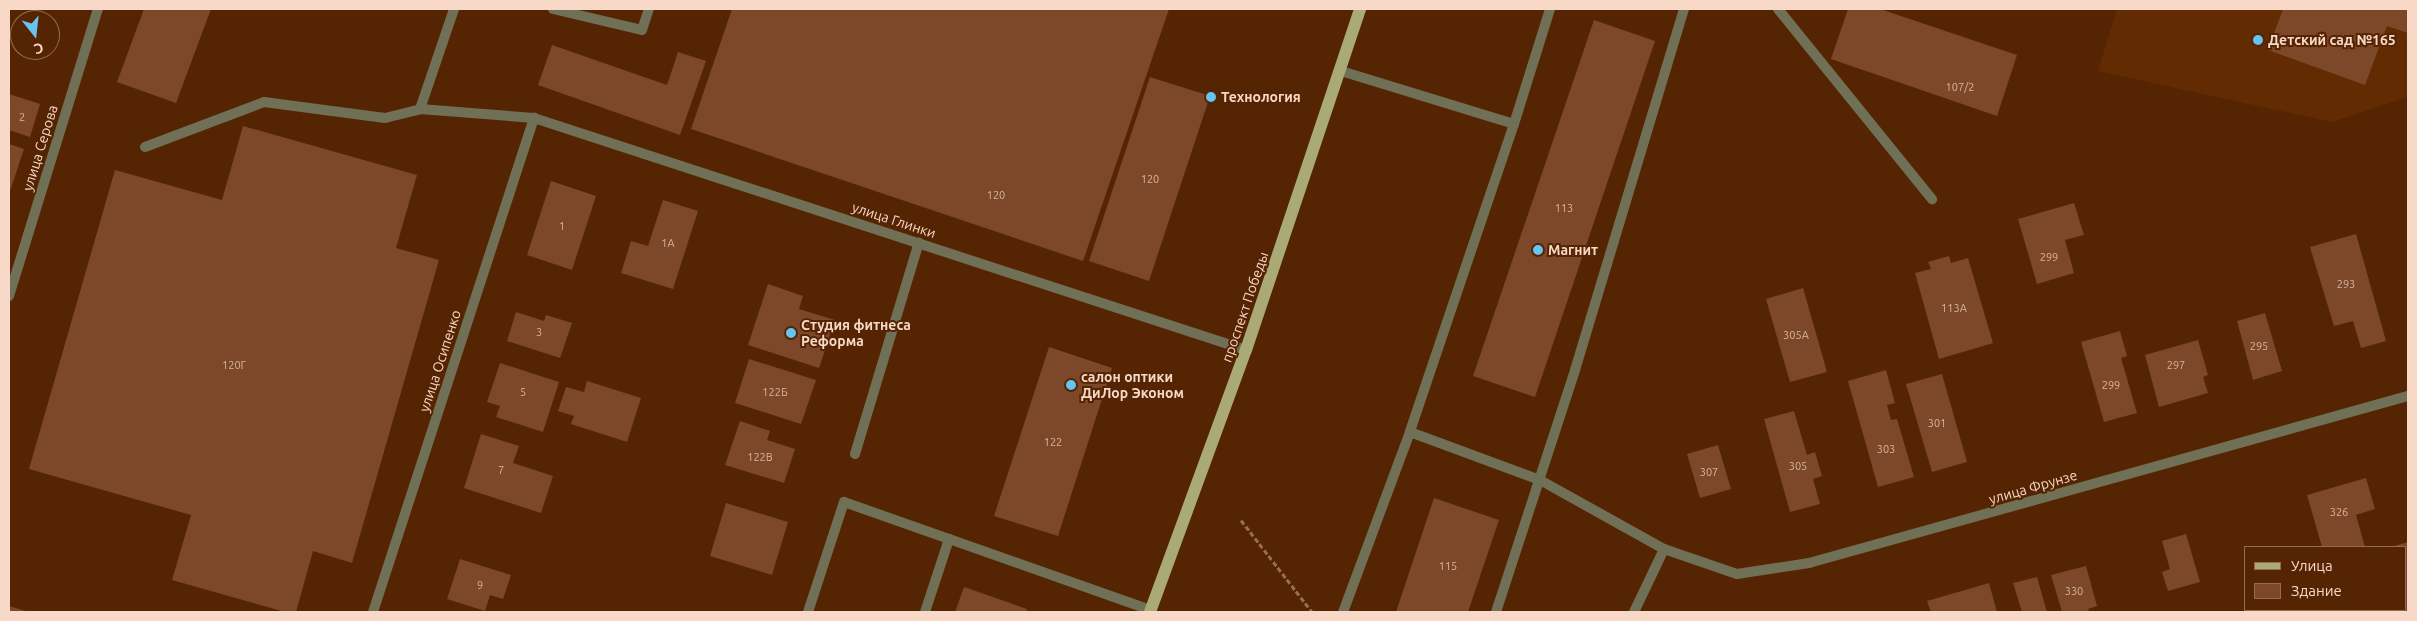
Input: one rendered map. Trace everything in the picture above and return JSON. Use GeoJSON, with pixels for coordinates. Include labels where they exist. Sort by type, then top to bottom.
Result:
{"type":"FeatureCollection","features":[{"type":"Feature","properties":{"kind":"main road","name":"проспект Победы"},"geometry":{"type":"LineString","coordinates":[[1151,611],[1246,350],[1341,71],[1360,9]]}},
{"type":"Feature","properties":{"kind":"street","name":"улица Серова"},"geometry":{"type":"LineString","coordinates":[[9,296],[98,9]]}},
{"type":"Feature","properties":{"kind":"street"},"geometry":{"type":"LineString","coordinates":[[420,109],[454,9]]}},
{"type":"Feature","properties":{"kind":"street"},"geometry":{"type":"LineString","coordinates":[[553,9],[642,30],[648,9]]}},
{"type":"Feature","properties":{"kind":"street"},"geometry":{"type":"LineString","coordinates":[[1343,612],[1410,432],[1514,124],[1550,9]]}},
{"type":"Feature","properties":{"kind":"street"},"geometry":{"type":"LineString","coordinates":[[1496,612],[1540,480],[1684,9]]}},
{"type":"Feature","properties":{"kind":"street"},"geometry":{"type":"LineString","coordinates":[[1778,9],[1932,199]]}},
{"type":"Feature","properties":{"kind":"street"},"geometry":{"type":"LineString","coordinates":[[1341,71],[1514,124]]}},
{"type":"Feature","properties":{"kind":"street","name":"улица Глинки"},"geometry":{"type":"LineString","coordinates":[[145,147],[264,102],[385,118],[420,109],[534,118],[1246,350]]}},
{"type":"Feature","properties":{"kind":"street","name":"улица Осипенко"},"geometry":{"type":"LineString","coordinates":[[373,612],[534,118]]}},
{"type":"Feature","properties":{"kind":"street"},"geometry":{"type":"LineString","coordinates":[[855,454],[919,242]]}},
{"type":"Feature","properties":{"kind":"street","name":"улица Фрунзе"},"geometry":{"type":"LineString","coordinates":[[1410,432],[1540,480],[1664,548],[1737,574],[1809,563],[2408,396]]}},
{"type":"Feature","properties":{"kind":"street"},"geometry":{"type":"LineString","coordinates":[[808,612],[844,502],[1151,611]]}},
{"type":"Feature","properties":{"kind":"street"},"geometry":{"type":"LineString","coordinates":[[925,612],[950,539]]}},
{"type":"Feature","properties":{"kind":"street"},"geometry":{"type":"LineString","coordinates":[[1634,612],[1664,548]]}},
{"type":"Feature","properties":{"kind":"path"},"geometry":{"type":"LineString","coordinates":[[1241,520],[1312,612]]}},
{"type":"Feature","properties":{"kind":"shaded area","name":"Детский сад №165"},"geometry":{"type":"Polygon","coordinates":[[[2117,9],[2408,9],[2408,97],[2332,122],[2098,71],[2117,9]]]}},
{"type":"Feature","properties":{"kind":"building"},"geometry":{"type":"Polygon","coordinates":[[[144,9],[211,9],[176,103],[117,82],[144,9]]]}},
{"type":"Feature","properties":{"kind":"building"},"geometry":{"type":"Polygon","coordinates":[[[732,9],[1169,9],[1083,261],[691,129],[732,9]]]}},
{"type":"Feature","properties":{"kind":"building"},"geometry":{"type":"Polygon","coordinates":[[[1848,9],[1880,9],[2017,55],[1997,116],[1831,59],[1848,9]]]}},
{"type":"Feature","properties":{"kind":"building"},"geometry":{"type":"Polygon","coordinates":[[[2283,9],[2408,9],[2408,33],[2387,26],[2365,85],[2268,50],[2283,9]]]}},
{"type":"Feature","properties":{"kind":"building"},"geometry":{"type":"Polygon","coordinates":[[[1594,20],[1655,41],[1535,397],[1473,376],[1594,20]]]}},
{"type":"Feature","properties":{"kind":"building"},"geometry":{"type":"Polygon","coordinates":[[[552,45],[667,85],[678,52],[706,61],[680,135],[538,85],[552,45]]]}},
{"type":"Feature","properties":{"kind":"building"},"geometry":{"type":"Polygon","coordinates":[[[1150,77],[1210,96],[1149,281],[1089,261],[1150,77]]]}},
{"type":"Feature","properties":{"kind":"building"},"geometry":{"type":"Polygon","coordinates":[[[9,94],[40,104],[30,137],[9,130],[9,94]]]}},
{"type":"Feature","properties":{"kind":"building"},"geometry":{"type":"Polygon","coordinates":[[[243,126],[417,175],[396,248],[439,260],[352,563],[313,551],[296,612],[285,612],[172,580],[191,515],[29,469],[115,170],[222,200],[243,126]]]}},
{"type":"Feature","properties":{"kind":"building"},"geometry":{"type":"Polygon","coordinates":[[[9,144],[24,149],[9,194],[9,144]]]}},
{"type":"Feature","properties":{"kind":"building"},"geometry":{"type":"Polygon","coordinates":[[[551,181],[596,196],[572,270],[527,255],[551,181]]]}},
{"type":"Feature","properties":{"kind":"building"},"geometry":{"type":"Polygon","coordinates":[[[663,200],[698,211],[673,289],[621,273],[631,241],[648,246],[663,200]]]}},
{"type":"Feature","properties":{"kind":"building"},"geometry":{"type":"Polygon","coordinates":[[[2074,203],[2084,235],[2065,240],[2074,273],[2037,284],[2018,219],[2074,203]]]}},
{"type":"Feature","properties":{"kind":"building"},"geometry":{"type":"Polygon","coordinates":[[[2356,234],[2386,341],[2361,348],[2353,321],[2334,326],[2310,247],[2356,234]]]}},
{"type":"Feature","properties":{"kind":"building"},"geometry":{"type":"Polygon","coordinates":[[[1949,256],[1951,263],[1968,258],[1993,343],[1939,359],[1915,273],[1931,269],[1928,262],[1949,256]]]}},
{"type":"Feature","properties":{"kind":"building","name":"Студия фитнеса Реформа"},"geometry":{"type":"Polygon","coordinates":[[[768,284],[803,296],[799,309],[835,320],[819,368],[748,345],[768,284]]]}},
{"type":"Feature","properties":{"kind":"building"},"geometry":{"type":"Polygon","coordinates":[[[1803,288],[1827,372],[1790,382],[1766,299],[1803,288]]]}},
{"type":"Feature","properties":{"kind":"building"},"geometry":{"type":"Polygon","coordinates":[[[516,312],[544,321],[546,315],[572,323],[560,358],[507,341],[516,312]]]}},
{"type":"Feature","properties":{"kind":"building"},"geometry":{"type":"Polygon","coordinates":[[[2265,313],[2282,371],[2253,380],[2237,321],[2265,313]]]}},
{"type":"Feature","properties":{"kind":"building"},"geometry":{"type":"Polygon","coordinates":[[[2120,331],[2127,356],[2121,358],[2137,413],[2104,422],[2081,342],[2120,331]]]}},
{"type":"Feature","properties":{"kind":"building"},"geometry":{"type":"Polygon","coordinates":[[[2198,340],[2208,375],[2203,377],[2208,393],[2159,407],[2145,355],[2198,340]]]}},
{"type":"Feature","properties":{"kind":"building"},"geometry":{"type":"Polygon","coordinates":[[[1049,347],[1112,368],[1058,536],[994,516],[1049,347]]]}},
{"type":"Feature","properties":{"kind":"building"},"geometry":{"type":"Polygon","coordinates":[[[749,359],[816,380],[801,424],[735,403],[749,359]]]}},
{"type":"Feature","properties":{"kind":"building"},"geometry":{"type":"Polygon","coordinates":[[[500,363],[559,382],[543,432],[496,417],[500,406],[487,402],[500,363]]]}},
{"type":"Feature","properties":{"kind":"building"},"geometry":{"type":"Polygon","coordinates":[[[1886,370],[1895,403],[1887,405],[1891,420],[1897,419],[1914,477],[1878,487],[1848,381],[1886,370]]]}},
{"type":"Feature","properties":{"kind":"building"},"geometry":{"type":"Polygon","coordinates":[[[1942,374],[1967,462],[1932,472],[1906,384],[1942,374]]]}},
{"type":"Feature","properties":{"kind":"building"},"geometry":{"type":"Polygon","coordinates":[[[587,381],[641,398],[627,442],[571,424],[574,416],[558,411],[566,387],[584,392],[587,381]]]}},
{"type":"Feature","properties":{"kind":"building"},"geometry":{"type":"Polygon","coordinates":[[[1794,411],[1807,455],[1815,452],[1822,476],[1813,479],[1820,504],[1790,512],[1764,419],[1794,411]]]}},
{"type":"Feature","properties":{"kind":"building"},"geometry":{"type":"Polygon","coordinates":[[[740,421],[770,431],[767,440],[795,449],[784,483],[725,465],[740,421]]]}},
{"type":"Feature","properties":{"kind":"building"},"geometry":{"type":"Polygon","coordinates":[[[481,434],[519,446],[513,463],[553,476],[541,513],[464,488],[481,434]]]}},
{"type":"Feature","properties":{"kind":"building"},"geometry":{"type":"Polygon","coordinates":[[[1718,445],[1731,489],[1700,498],[1687,454],[1718,445]]]}},
{"type":"Feature","properties":{"kind":"building"},"geometry":{"type":"Polygon","coordinates":[[[2366,478],[2375,509],[2356,515],[2365,546],[2322,546],[2307,495],[2366,478]]]}},
{"type":"Feature","properties":{"kind":"building"},"geometry":{"type":"Polygon","coordinates":[[[1434,498],[1499,520],[1468,612],[1396,612],[1434,498]]]}},
{"type":"Feature","properties":{"kind":"building"},"geometry":{"type":"Polygon","coordinates":[[[726,503],[788,522],[772,575],[710,556],[726,503]]]}},
{"type":"Feature","properties":{"kind":"building"},"geometry":{"type":"Polygon","coordinates":[[[2186,534],[2200,582],[2168,591],[2162,572],[2170,569],[2162,541],[2186,534]]]}},
{"type":"Feature","properties":{"kind":"building"},"geometry":{"type":"Polygon","coordinates":[[[2408,542],[2408,612],[2394,611],[2407,611],[2407,546],[2394,546],[2408,542]]]}},
{"type":"Feature","properties":{"kind":"building"},"geometry":{"type":"Polygon","coordinates":[[[460,559],[511,575],[503,599],[490,595],[485,611],[447,599],[460,559]]]}},
{"type":"Feature","properties":{"kind":"building"},"geometry":{"type":"Polygon","coordinates":[[[2086,566],[2097,606],[2088,609],[2089,612],[2062,612],[2051,575],[2086,566]]]}},
{"type":"Feature","properties":{"kind":"building"},"geometry":{"type":"Polygon","coordinates":[[[2037,577],[2047,612],[2022,612],[2013,583],[2037,577]]]}},
{"type":"Feature","properties":{"kind":"building"},"geometry":{"type":"Polygon","coordinates":[[[1989,583],[1997,612],[1931,612],[1927,601],[1989,583]]]}},
{"type":"Feature","properties":{"kind":"building"},"geometry":{"type":"Polygon","coordinates":[[[964,587],[1027,609],[1026,612],[955,612],[964,587]]]}},
{"type":"Feature","properties":{"kind":"building"},"geometry":{"type":"Polygon","coordinates":[[[9,606],[29,612],[9,612],[9,606]]]}},
{"type":"Feature","properties":{"kind":"place","name":"Детский сад №165"},"geometry":{"type":"Point","coordinates":[2258,40]}},
{"type":"Feature","properties":{"kind":"place","name":"Технология"},"geometry":{"type":"Point","coordinates":[1211,97]}},
{"type":"Feature","properties":{"kind":"place","name":"Магнит"},"geometry":{"type":"Point","coordinates":[1538,250]}},
{"type":"Feature","properties":{"kind":"place","name":"Студия фитнеса Реформа"},"geometry":{"type":"Point","coordinates":[791,333]}},
{"type":"Feature","properties":{"kind":"place","name":"салон оптики ДиЛор Эконом"},"geometry":{"type":"Point","coordinates":[1071,385]}}]}
